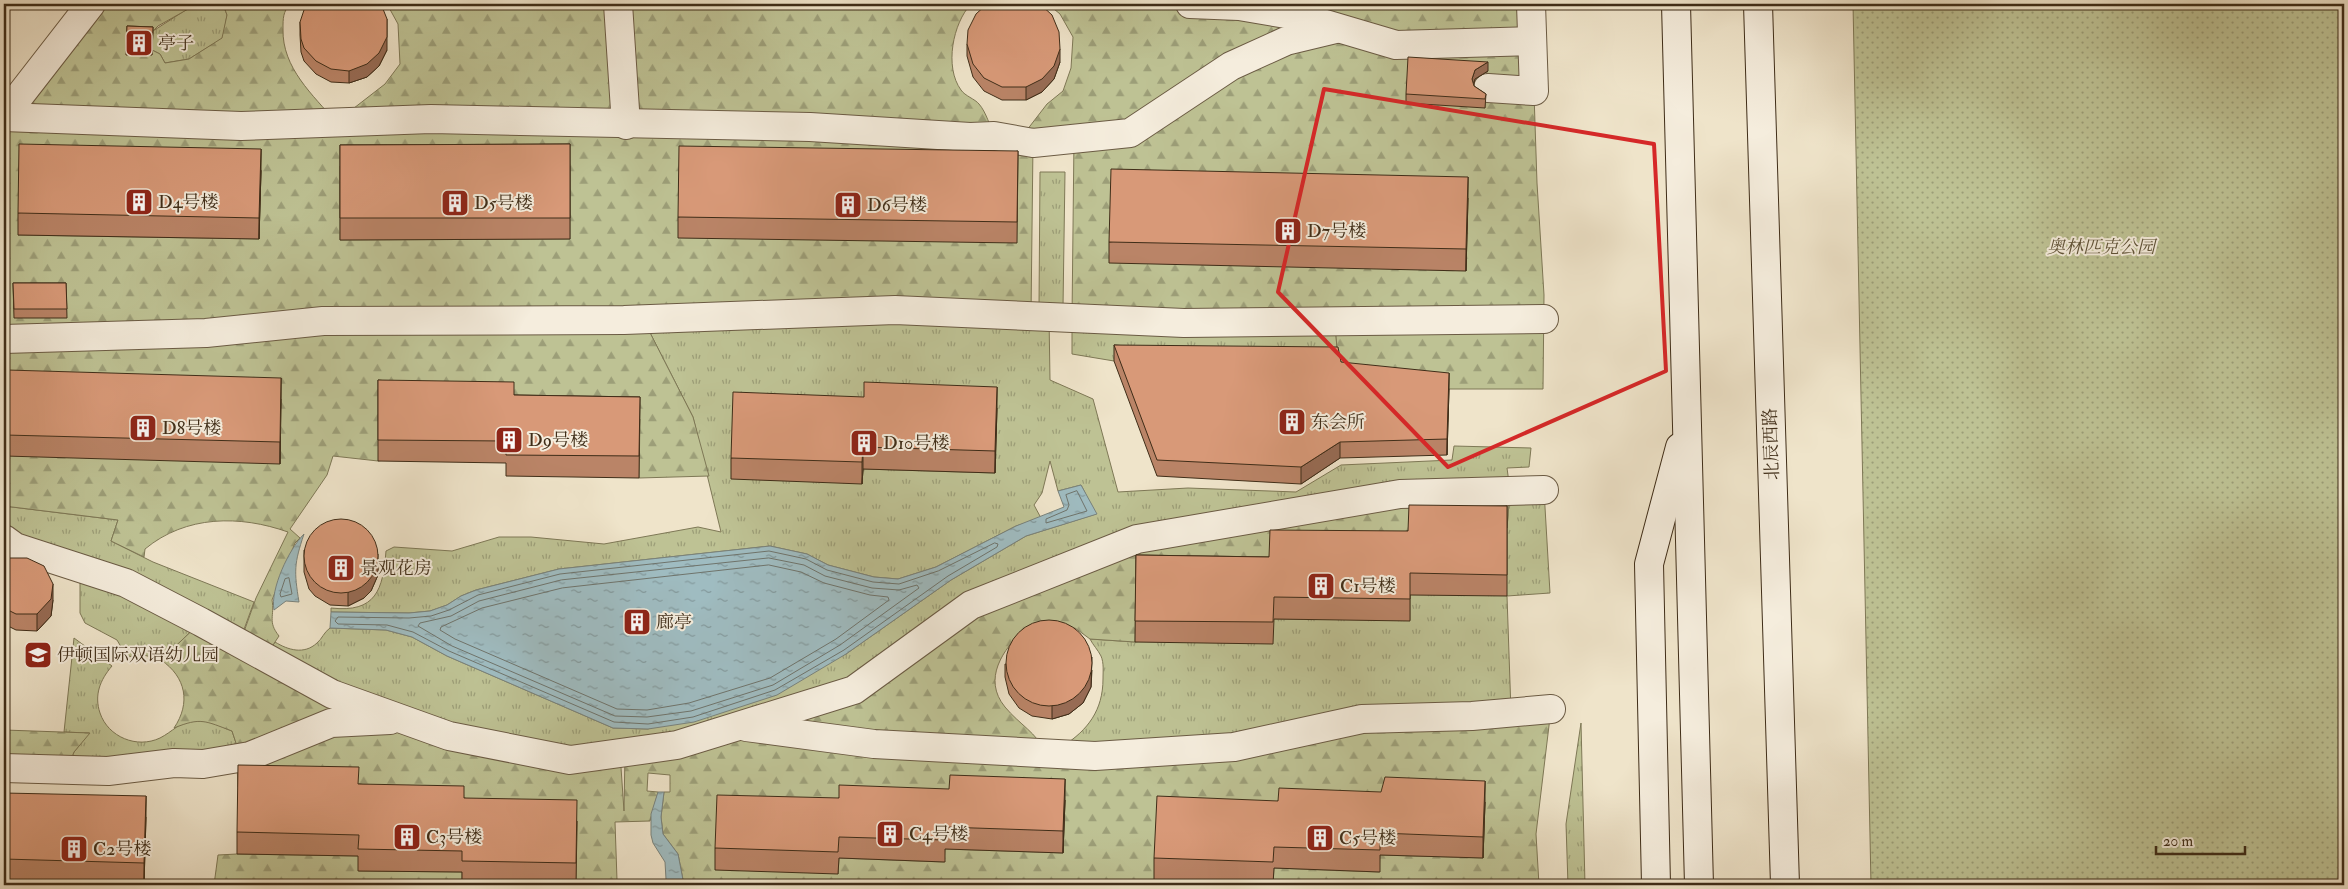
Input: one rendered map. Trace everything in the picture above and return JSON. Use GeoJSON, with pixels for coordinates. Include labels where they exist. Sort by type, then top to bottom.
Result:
{"type":"FeatureCollection","features":[{"type":"Feature","properties":{"kind":"street"},"geometry":{"type":"LineString","coordinates":[[4,116],[91,4]]}},
{"type":"Feature","properties":{"kind":"street"},"geometry":{"type":"LineString","coordinates":[[618,4],[626,124]]}},
{"type":"Feature","properties":{"kind":"street"},"geometry":{"type":"LineString","coordinates":[[1190,4],[1239,6],[1298,16],[1336,29],[1396,45],[1532,41]]}},
{"type":"Feature","properties":{"kind":"street"},"geometry":{"type":"LineString","coordinates":[[1488,88],[1534,91],[1531,4]]}},
{"type":"Feature","properties":{"kind":"street"},"geometry":{"type":"LineString","coordinates":[[1676,4],[1699,885]]}},
{"type":"Feature","properties":{"kind":"street","name":"北辰西路"},"geometry":{"type":"LineString","coordinates":[[1758,4],[1785,885]]}},
{"type":"Feature","properties":{"kind":"street"},"geometry":{"type":"LineString","coordinates":[[4,116],[241,126],[431,119],[810,127],[970,137],[994,136],[1033,143],[1130,133],[1231,66],[1286,41],[1336,29]]}},
{"type":"Feature","properties":{"kind":"street"},"geometry":{"type":"LineString","coordinates":[[4,339],[206,334],[323,321],[624,320],[895,310],[1184,323],[1544,319]]}},
{"type":"Feature","properties":{"kind":"street"},"geometry":{"type":"LineString","coordinates":[[1656,885],[1649,564],[1687,424]]}},
{"type":"Feature","properties":{"kind":"street"},"geometry":{"type":"LineString","coordinates":[[4,539],[15,547],[126,583],[332,694],[449,736],[570,760],[677,745],[854,690],[971,605],[1136,539],[1400,494],[1544,490]]}},
{"type":"Feature","properties":{"kind":"street"},"geometry":{"type":"LineString","coordinates":[[737,726],[874,744],[1095,756],[1234,747],[1362,718],[1472,716],[1551,709]]}},
{"type":"Feature","properties":{"kind":"street"},"geometry":{"type":"LineString","coordinates":[[4,768],[108,771],[174,764],[204,764],[250,756],[331,723],[401,719]]}},
{"type":"Feature","properties":{"kind":"highlighted area"},"geometry":{"type":"Polygon","coordinates":[[[1324,89],[1654,144],[1666,371],[1448,467],[1278,292],[1324,89]]]}},
{"type":"Feature","properties":{"kind":"green space"},"geometry":{"type":"Polygon","coordinates":[[[91,4],[197,4],[158,26],[153,31],[127,31],[152,55],[152,50],[160,54],[165,63],[189,59],[222,38],[227,15],[223,4],[290,4],[283,22],[284,43],[288,56],[300,80],[336,122],[385,84],[400,64],[398,24],[387,4],[971,4],[959,22],[955,33],[952,58],[956,80],[961,90],[981,107],[994,136],[1020,139],[1047,104],[1063,91],[1071,68],[1073,37],[1060,14],[1048,4],[1531,4],[1537,183],[1544,295],[1543,389],[1449,389],[1338,363],[1335,322],[1072,318],[1074,138],[1033,143],[1031,316],[643,319],[693,417],[709,476],[639,478],[640,419],[378,461],[333,456],[327,475],[290,529],[300,538],[295,543],[272,600],[272,622],[279,636],[265,657],[449,736],[620,753],[624,811],[625,752],[854,690],[971,605],[1137,539],[1510,491],[1507,528],[1408,553],[1269,578],[1136,576],[1135,642],[1090,639],[1075,628],[1025,629],[1003,655],[995,675],[995,686],[998,696],[1005,707],[1033,734],[1046,753],[1551,709],[1536,834],[1539,885],[684,885],[678,854],[663,834],[661,817],[664,792],[670,792],[670,775],[648,773],[647,791],[658,792],[650,821],[615,822],[617,880],[605,881],[605,885],[214,885],[218,855],[237,854],[359,856],[359,871],[462,872],[462,882],[576,884],[577,821],[238,787],[236,743],[232,731],[197,721],[174,728],[183,709],[183,691],[181,682],[176,674],[161,660],[201,622],[240,643],[256,598],[288,532],[270,526],[232,521],[196,524],[161,538],[145,549],[144,557],[111,541],[118,520],[4,506],[4,116],[91,4]],[[1408,66],[1485,108],[1487,71],[1408,66]],[[340,166],[340,240],[570,239],[570,166],[340,166]],[[261,171],[18,235],[259,239],[261,171]],[[1065,800],[840,807],[838,874],[839,858],[944,862],[945,849],[1063,853],[1065,800]],[[1485,802],[1155,880],[1273,884],[1274,868],[1379,872],[1380,855],[1483,858],[1485,802]]]}},
{"type":"Feature","properties":{"kind":"green space"},"geometry":{"type":"Polygon","coordinates":[[[195,4],[223,4],[227,15],[223,38],[189,59],[165,63],[160,54],[152,50],[153,31],[195,4]]]}},
{"type":"Feature","properties":{"kind":"green space","name":"奥林匹克公园"},"geometry":{"type":"Polygon","coordinates":[[[1853,4],[2344,4],[2344,885],[1871,885],[1853,4]]]}},
{"type":"Feature","properties":{"kind":"green space"},"geometry":{"type":"Polygon","coordinates":[[[1040,172],[1065,172],[1063,307],[1039,307],[1040,172]]]}},
{"type":"Feature","properties":{"kind":"green space"},"geometry":{"type":"Polygon","coordinates":[[[1049,317],[1050,380],[1093,399],[1118,492],[1188,488],[1296,492],[1341,465],[1452,460],[1454,446],[1531,448],[1529,467],[1507,468],[1510,490],[1544,490],[1550,593],[1507,596],[1511,712],[1234,747],[1063,746],[1087,726],[1097,710],[1100,700],[1103,661],[1090,639],[1135,642],[1274,619],[1410,620],[1410,595],[1507,528],[1510,491],[1400,494],[854,690],[620,753],[449,736],[265,657],[275,642],[296,650],[312,647],[330,628],[386,630],[412,637],[447,656],[613,728],[648,729],[846,654],[951,580],[1026,536],[1096,514],[1081,485],[1058,491],[1050,461],[1042,493],[1034,505],[1041,518],[1016,526],[936,567],[898,579],[874,577],[828,565],[807,554],[770,546],[559,569],[476,590],[461,596],[447,605],[430,611],[409,613],[331,612],[331,608],[346,609],[358,607],[374,596],[382,577],[386,551],[394,547],[452,551],[499,537],[531,537],[604,544],[698,527],[721,532],[693,417],[643,319],[1049,317]],[[865,404],[862,484],[863,469],[995,473],[865,404]]]}},
{"type":"Feature","properties":{"kind":"green space"},"geometry":{"type":"Polygon","coordinates":[[[1072,318],[1335,321],[1338,363],[1114,361],[1072,354],[1072,318]]]}},
{"type":"Feature","properties":{"kind":"green space"},"geometry":{"type":"Polygon","coordinates":[[[4,506],[118,520],[111,541],[153,562],[254,602],[239,643],[201,622],[161,660],[144,655],[127,657],[117,640],[85,623],[80,613],[80,583],[87,571],[4,539],[4,506]]]}},
{"type":"Feature","properties":{"kind":"green space"},"geometry":{"type":"Polygon","coordinates":[[[74,638],[112,666],[101,682],[98,706],[104,721],[116,734],[124,739],[133,741],[151,741],[160,738],[185,722],[203,720],[232,731],[236,743],[235,758],[67,769],[74,752],[89,733],[64,732],[74,638]]]}},
{"type":"Feature","properties":{"kind":"green space"},"geometry":{"type":"Polygon","coordinates":[[[1581,723],[1585,885],[1568,885],[1566,824],[1581,723]]]}},
{"type":"Feature","properties":{"kind":"green space"},"geometry":{"type":"Polygon","coordinates":[[[4,730],[90,733],[74,752],[67,769],[4,768],[4,730]]]}},
{"type":"Feature","properties":{"kind":"water"},"geometry":{"type":"Polygon","coordinates":[[[1081,485],[1097,514],[1026,536],[951,580],[846,654],[777,695],[694,722],[648,729],[613,728],[447,656],[412,637],[386,630],[330,628],[331,612],[409,613],[430,611],[447,605],[461,596],[476,590],[559,569],[770,546],[807,554],[828,565],[874,577],[898,579],[936,567],[1016,526],[1064,507],[1058,491],[1081,485]]]}},
{"type":"Feature","properties":{"kind":"water"},"geometry":{"type":"Polygon","coordinates":[[[304,534],[296,568],[299,602],[286,601],[274,610],[275,591],[282,570],[292,549],[304,534]]]}},
{"type":"Feature","properties":{"kind":"water"},"geometry":{"type":"Polygon","coordinates":[[[658,792],[664,792],[661,817],[663,834],[678,854],[684,885],[669,885],[666,879],[665,862],[653,843],[651,814],[658,792]]]}},
{"type":"Feature","properties":{"kind":"building"},"geometry":{"type":"Polygon","coordinates":[[[306,4],[381,4],[387,19],[387,37],[379,53],[367,64],[349,71],[331,69],[316,61],[304,48],[301,39],[300,22],[306,4]]]}},
{"type":"Feature","properties":{"kind":"building"},"geometry":{"type":"Polygon","coordinates":[[[987,4],[1040,4],[1052,15],[1059,32],[1060,49],[1054,66],[1042,79],[1026,87],[1002,87],[984,78],[973,64],[967,44],[968,30],[976,14],[987,4]]]}},
{"type":"Feature","properties":{"kind":"building","name":"亭子"},"geometry":{"type":"Polygon","coordinates":[[[127,26],[153,27],[152,51],[126,50],[127,26]]]}},
{"type":"Feature","properties":{"kind":"building"},"geometry":{"type":"Polygon","coordinates":[[[1408,57],[1488,62],[1475,70],[1472,79],[1474,86],[1486,94],[1485,99],[1406,94],[1408,57]]]}},
{"type":"Feature","properties":{"kind":"building","name":"D4号楼"},"geometry":{"type":"Polygon","coordinates":[[[19,144],[261,149],[259,218],[18,213],[19,144]]]}},
{"type":"Feature","properties":{"kind":"building","name":"D5号楼"},"geometry":{"type":"Polygon","coordinates":[[[570,144],[570,218],[340,218],[340,145],[570,144]]]}},
{"type":"Feature","properties":{"kind":"building","name":"D6号楼"},"geometry":{"type":"Polygon","coordinates":[[[679,146],[1018,151],[1017,222],[678,217],[679,146]]]}},
{"type":"Feature","properties":{"kind":"building","name":"D7号楼"},"geometry":{"type":"Polygon","coordinates":[[[1111,169],[1468,177],[1466,249],[1109,242],[1111,169]]]}},
{"type":"Feature","properties":{"kind":"building"},"geometry":{"type":"Polygon","coordinates":[[[13,283],[66,283],[67,309],[14,309],[13,283]]]}},
{"type":"Feature","properties":{"kind":"building","name":"东会所"},"geometry":{"type":"Polygon","coordinates":[[[1114,345],[1338,347],[1341,362],[1449,373],[1447,439],[1340,442],[1301,467],[1157,460],[1114,345]]]}},
{"type":"Feature","properties":{"kind":"building","name":"D8号楼"},"geometry":{"type":"Polygon","coordinates":[[[7,370],[281,378],[280,442],[5,435],[7,370]]]}},
{"type":"Feature","properties":{"kind":"building","name":"D9号楼"},"geometry":{"type":"Polygon","coordinates":[[[378,380],[514,382],[514,395],[640,397],[639,456],[506,455],[506,441],[378,440],[378,380]]]}},
{"type":"Feature","properties":{"kind":"building","name":"D10号楼"},"geometry":{"type":"Polygon","coordinates":[[[864,382],[997,387],[995,451],[863,447],[862,462],[731,458],[733,392],[864,397],[864,382]]]}},
{"type":"Feature","properties":{"kind":"building","name":"C1号楼"},"geometry":{"type":"Polygon","coordinates":[[[1409,505],[1507,506],[1507,575],[1410,573],[1410,599],[1274,597],[1273,622],[1135,621],[1136,555],[1269,557],[1270,530],[1408,531],[1409,505]]]}},
{"type":"Feature","properties":{"kind":"building","name":"景观花房"},"geometry":{"type":"Polygon","coordinates":[[[341,519],[355,522],[367,530],[375,542],[378,556],[375,570],[367,582],[355,590],[341,593],[327,590],[315,582],[307,570],[304,556],[307,542],[315,530],[327,522],[341,519]]]}},
{"type":"Feature","properties":{"kind":"building"},"geometry":{"type":"Polygon","coordinates":[[[27,558],[44,566],[53,584],[51,599],[37,614],[16,614],[4,608],[4,559],[27,558]]]}},
{"type":"Feature","properties":{"kind":"building"},"geometry":{"type":"Polygon","coordinates":[[[1049,620],[1066,623],[1080,632],[1089,646],[1092,663],[1089,680],[1080,694],[1066,703],[1049,706],[1032,703],[1018,694],[1009,680],[1006,663],[1009,646],[1018,632],[1032,623],[1049,620]]]}},
{"type":"Feature","properties":{"kind":"building","name":"C3号楼"},"geometry":{"type":"Polygon","coordinates":[[[238,765],[359,767],[358,784],[464,786],[464,798],[577,800],[576,863],[462,861],[462,851],[358,849],[359,835],[237,832],[238,765]]]}},
{"type":"Feature","properties":{"kind":"building"},"geometry":{"type":"Polygon","coordinates":[[[950,775],[1065,779],[1063,831],[945,827],[945,840],[839,837],[838,852],[715,848],[717,795],[839,798],[839,785],[949,789],[950,775]]]}},
{"type":"Feature","properties":{"kind":"building","name":"C5号楼"},"geometry":{"type":"Polygon","coordinates":[[[1385,777],[1485,781],[1483,837],[1380,833],[1380,850],[1274,847],[1273,862],[1154,858],[1157,796],[1278,801],[1279,788],[1381,792],[1385,777]]]}},
{"type":"Feature","properties":{"kind":"building","name":"C2号楼"},"geometry":{"type":"Polygon","coordinates":[[[4,793],[146,796],[144,863],[4,859],[4,793]]]}},
{"type":"Feature","properties":{"kind":"place","name":"亭子"},"geometry":{"type":"Point","coordinates":[139,43]}},
{"type":"Feature","properties":{"kind":"place","name":"D4号楼"},"geometry":{"type":"Point","coordinates":[139,202]}},
{"type":"Feature","properties":{"kind":"place","name":"D5号楼"},"geometry":{"type":"Point","coordinates":[455,203]}},
{"type":"Feature","properties":{"kind":"place","name":"D6号楼"},"geometry":{"type":"Point","coordinates":[848,205]}},
{"type":"Feature","properties":{"kind":"place","name":"D7号楼"},"geometry":{"type":"Point","coordinates":[1288,231]}},
{"type":"Feature","properties":{"kind":"place","name":"东会所"},"geometry":{"type":"Point","coordinates":[1292,422]}},
{"type":"Feature","properties":{"kind":"place","name":"D8号楼"},"geometry":{"type":"Point","coordinates":[143,428]}},
{"type":"Feature","properties":{"kind":"place","name":"D9号楼"},"geometry":{"type":"Point","coordinates":[509,440]}},
{"type":"Feature","properties":{"kind":"place","name":"D10号楼"},"geometry":{"type":"Point","coordinates":[864,443]}},
{"type":"Feature","properties":{"kind":"place","name":"景观花房"},"geometry":{"type":"Point","coordinates":[341,568]}},
{"type":"Feature","properties":{"kind":"place","name":"C1号楼"},"geometry":{"type":"Point","coordinates":[1321,586]}},
{"type":"Feature","properties":{"kind":"place","name":"廊亭"},"geometry":{"type":"Point","coordinates":[637,622]}},
{"type":"Feature","properties":{"kind":"place","name":"伊顿国际双语幼儿园"},"geometry":{"type":"Point","coordinates":[38,655]}},
{"type":"Feature","properties":{"kind":"place","name":"C4号楼"},"geometry":{"type":"Point","coordinates":[890,834]}},
{"type":"Feature","properties":{"kind":"place","name":"C3号楼"},"geometry":{"type":"Point","coordinates":[407,837]}},
{"type":"Feature","properties":{"kind":"place","name":"C5号楼"},"geometry":{"type":"Point","coordinates":[1320,838]}},
{"type":"Feature","properties":{"kind":"place","name":"C2号楼"},"geometry":{"type":"Point","coordinates":[74,849]}}]}
